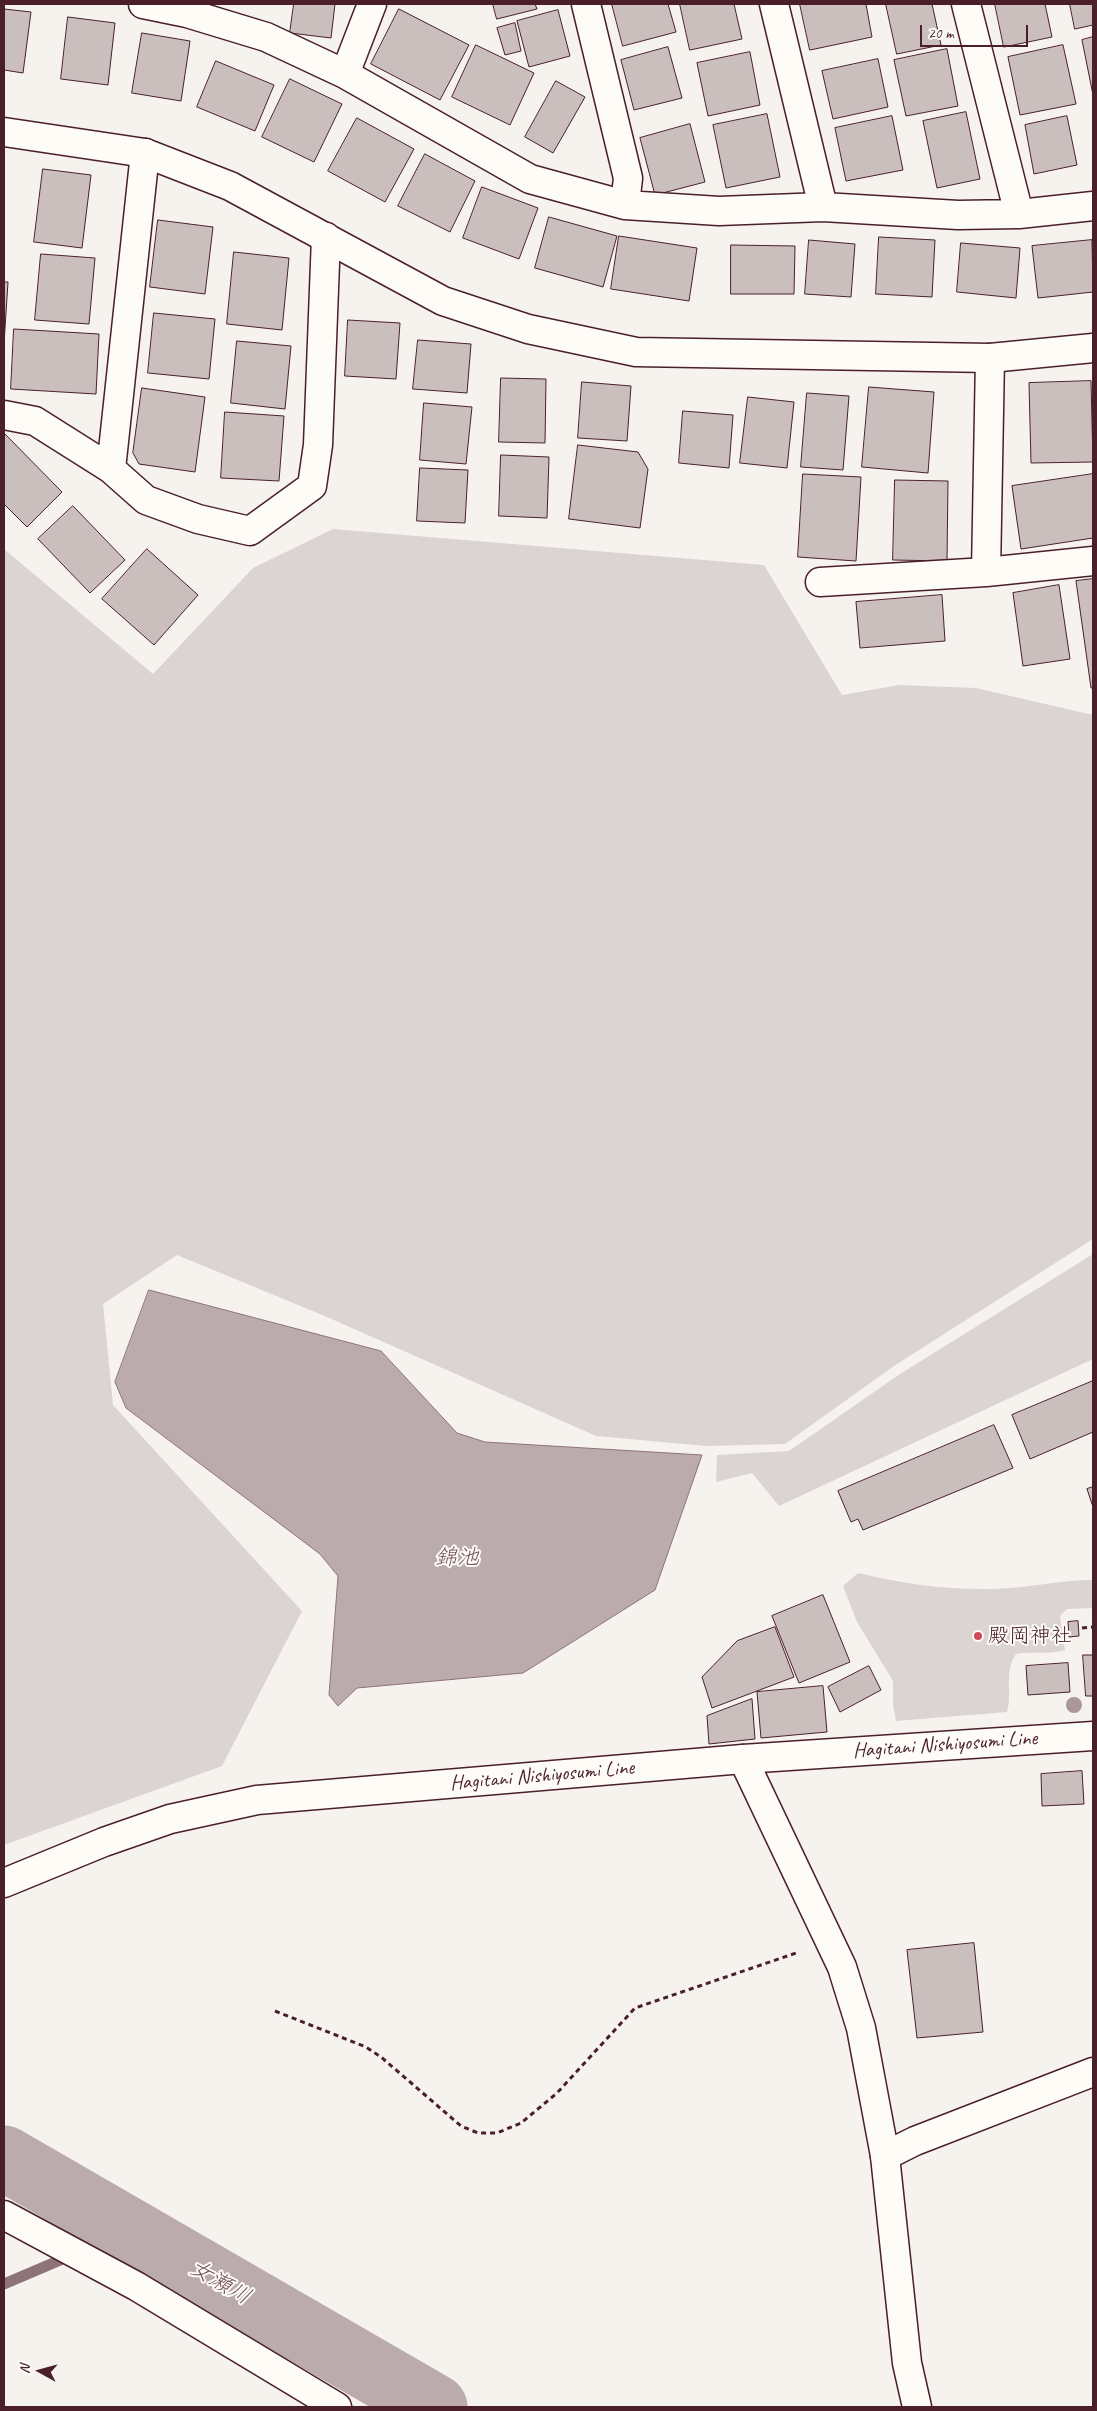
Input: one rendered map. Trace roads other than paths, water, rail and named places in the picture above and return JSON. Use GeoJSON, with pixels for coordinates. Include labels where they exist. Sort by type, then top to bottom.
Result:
{"type":"FeatureCollection","features":[{"type":"Feature","properties":{"kind":"street"},"geometry":{"type":"LineString","coordinates":[[143,4],[187,13],[266,37],[345,74],[530,179],[624,205],[719,211],[823,207],[958,215],[1019,214],[1093,206]]}},
{"type":"Feature","properties":{"kind":"street"},"geometry":{"type":"LineString","coordinates":[[345,74],[372,4]]}},
{"type":"Feature","properties":{"kind":"street"},"geometry":{"type":"LineString","coordinates":[[586,4],[628,178],[624,205]]}},
{"type":"Feature","properties":{"kind":"street"},"geometry":{"type":"LineString","coordinates":[[774,4],[823,207]]}},
{"type":"Feature","properties":{"kind":"street"},"geometry":{"type":"LineString","coordinates":[[966,4],[1019,214]]}},
{"type":"Feature","properties":{"kind":"street"},"geometry":{"type":"LineString","coordinates":[[4,132],[145,153],[230,186],[443,301],[528,329],[636,352],[990,358],[1093,348]]}},
{"type":"Feature","properties":{"kind":"street"},"geometry":{"type":"LineString","coordinates":[[110,469],[145,153]]}},
{"type":"Feature","properties":{"kind":"street"},"geometry":{"type":"LineString","coordinates":[[4,414],[35,421],[110,469],[146,500],[198,520],[250,531],[312,486],[318,444],[326,237]]}},
{"type":"Feature","properties":{"kind":"street"},"geometry":{"type":"LineString","coordinates":[[986,572],[990,358]]}},
{"type":"Feature","properties":{"kind":"street"},"geometry":{"type":"LineString","coordinates":[[820,582],[986,572],[1093,561]]}},
{"type":"Feature","properties":{"kind":"street","name":"Hagitani Nishiyosumi Line"},"geometry":{"type":"LineString","coordinates":[[4,1883],[104,1842],[170,1819],[256,1800],[743,1759],[1093,1736]]}},
{"type":"Feature","properties":{"kind":"street"},"geometry":{"type":"LineString","coordinates":[[743,1759],[831,1941],[842,1967],[861,2028],[885,2156],[907,2364],[917,2407]]}},
{"type":"Feature","properties":{"kind":"street"},"geometry":{"type":"LineString","coordinates":[[885,2156],[915,2141],[1093,2072]]}},
{"type":"Feature","properties":{"kind":"street"},"geometry":{"type":"LineString","coordinates":[[4,2216],[136,2286],[337,2407]]}},
{"type":"Feature","properties":{"kind":"water","name":"錦池"},"geometry":{"type":"Polygon","coordinates":[[[149,1290],[381,1351],[457,1433],[485,1442],[702,1455],[655,1590],[523,1673],[357,1688],[338,1706],[329,1695],[338,1576],[320,1554],[126,1408],[115,1382],[149,1290]]]}},
{"type":"Feature","properties":{"kind":"waterway","name":"女瀬川"},"geometry":{"type":"LineString","coordinates":[[4,2158],[435,2407]]}},
{"type":"Feature","properties":{"kind":"waterway"},"geometry":{"type":"LineString","coordinates":[[4,2284],[112,2238],[123,2229]]}},
{"type":"Feature","properties":{"kind":"place","name":"殿岡神社"},"geometry":{"type":"Point","coordinates":[978,1636]}}]}
